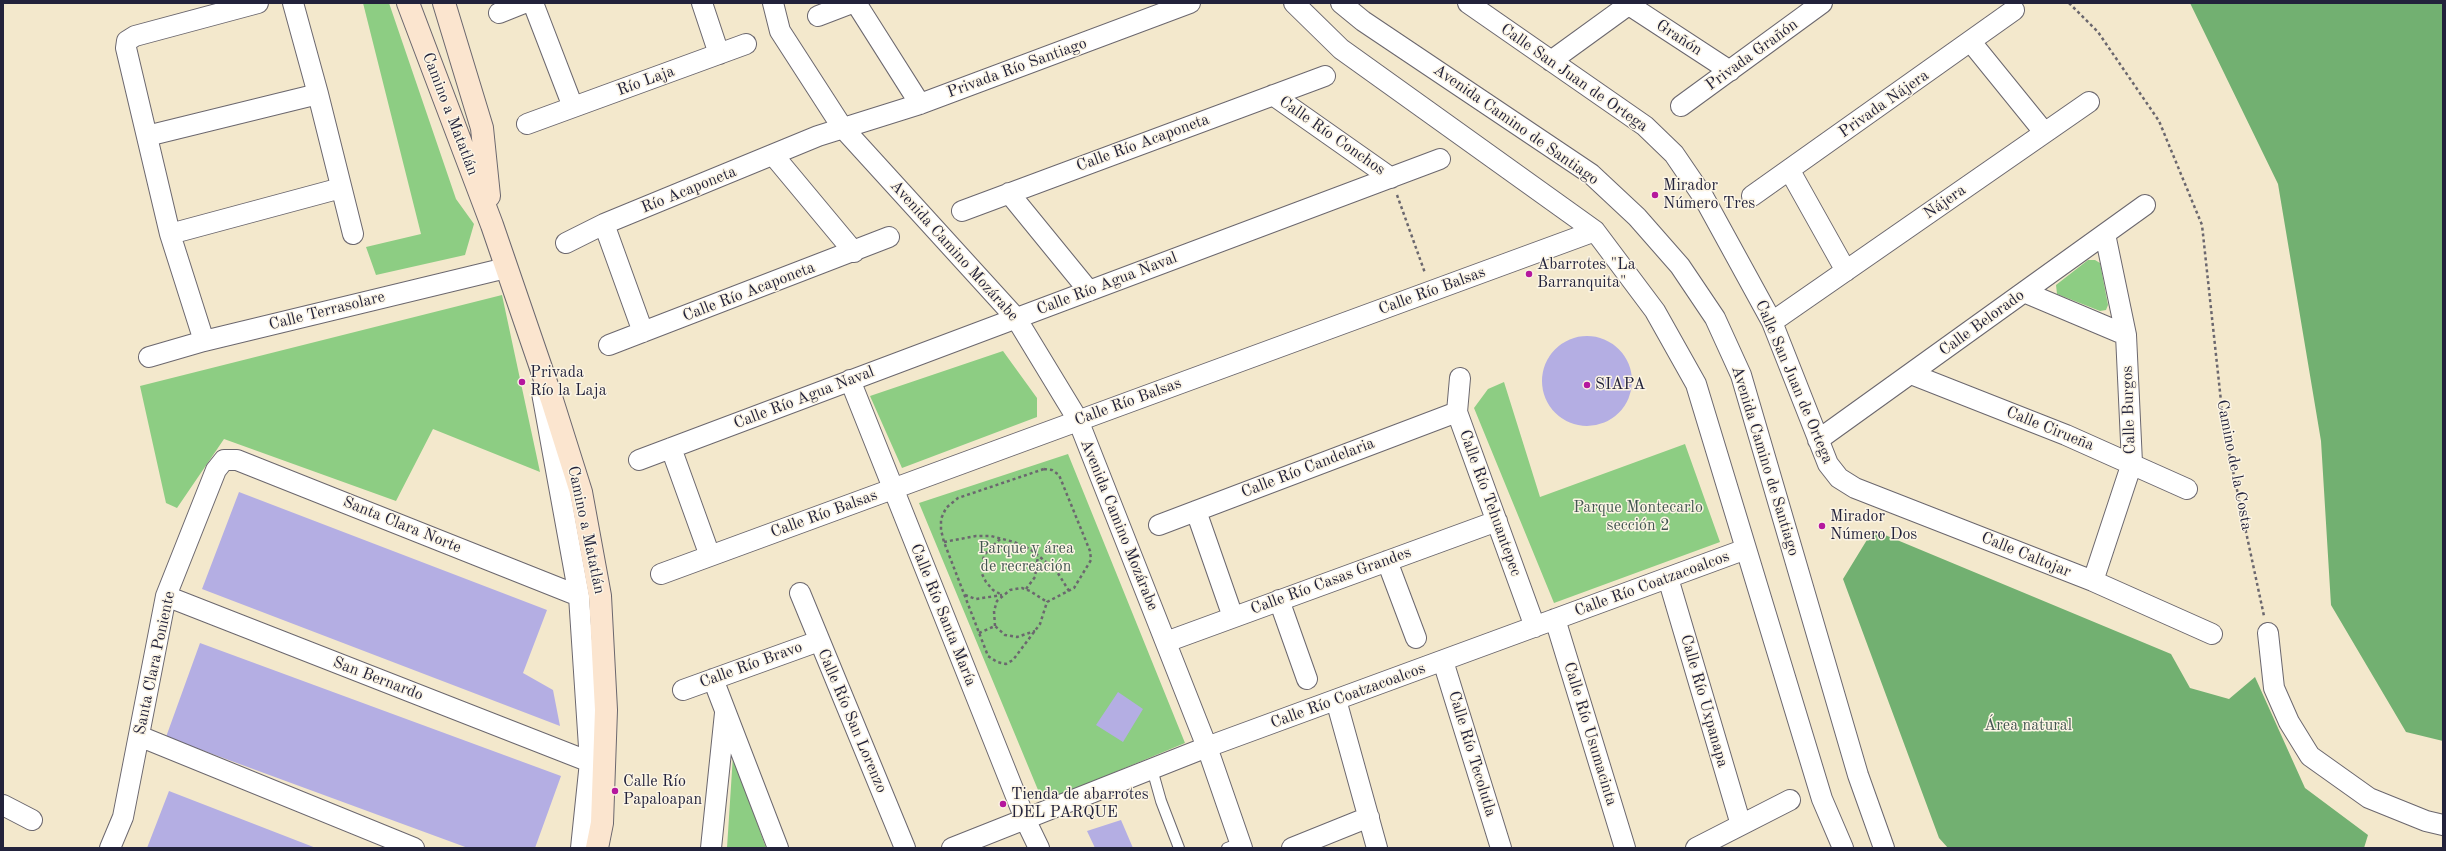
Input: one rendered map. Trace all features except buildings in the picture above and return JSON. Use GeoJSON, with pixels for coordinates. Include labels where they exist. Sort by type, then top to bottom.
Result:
{"type":"FeatureCollection","features":[{"type":"Feature","properties":{"kind":"street"},"geometry":{"type":"LineString","coordinates":[[204,341],[170,234],[126,48],[127,41],[135,36],[258,3]]}},
{"type":"Feature","properties":{"kind":"street"},"geometry":{"type":"LineString","coordinates":[[293,3],[318,94],[353,234]]}},
{"type":"Feature","properties":{"kind":"street","name":"Camino a Matatlán"},"geometry":{"type":"LineString","coordinates":[[408,3],[492,225],[581,492],[600,596],[606,710],[602,823],[597,848]]}},
{"type":"Feature","properties":{"kind":"street","name":"Camino a Matatlán"},"geometry":{"type":"LineString","coordinates":[[444,3],[482,128],[492,225]]}},
{"type":"Feature","properties":{"kind":"street"},"geometry":{"type":"LineString","coordinates":[[499,14],[524,3]]}},
{"type":"Feature","properties":{"kind":"street"},"geometry":{"type":"LineString","coordinates":[[533,3],[573,107]]}},
{"type":"Feature","properties":{"kind":"street"},"geometry":{"type":"LineString","coordinates":[[702,3],[719,54]]}},
{"type":"Feature","properties":{"kind":"street","name":"Avenida Camino Mozárabe"},"geometry":{"type":"LineString","coordinates":[[774,3],[780,31],[842,127],[1016,318],[1078,420],[1207,747],[1237,846]]}},
{"type":"Feature","properties":{"kind":"street"},"geometry":{"type":"LineString","coordinates":[[818,16],[852,3]]}},
{"type":"Feature","properties":{"kind":"street"},"geometry":{"type":"LineString","coordinates":[[856,3],[920,104]]}},
{"type":"Feature","properties":{"kind":"street","name":"Privada Río Santiago"},"geometry":{"type":"LineString","coordinates":[[842,127],[920,104],[1190,3]]}},
{"type":"Feature","properties":{"kind":"street"},"geometry":{"type":"LineString","coordinates":[[1294,3],[1341,49],[1595,231],[1655,311],[1696,384],[1822,799],[1843,848]]}},
{"type":"Feature","properties":{"kind":"street","name":"Avenida Camino de Santiago"},"geometry":{"type":"LineString","coordinates":[[1341,3],[1363,20],[1590,174],[1637,217],[1675,260],[1715,318],[1741,375],[1858,775],[1884,848]]}},
{"type":"Feature","properties":{"kind":"street","name":"Calle San Juan de Ortega"},"geometry":{"type":"LineString","coordinates":[[1468,3],[1646,126],[1674,154],[1704,198],[1772,322],[1828,464],[1839,478]]}},
{"type":"Feature","properties":{"kind":"street","name":"Privada Grañón"},"geometry":{"type":"LineString","coordinates":[[1681,106],[1822,3]]}},
{"type":"Feature","properties":{"kind":"street"},"geometry":{"type":"LineString","coordinates":[[1551,61],[1630,4]]}},
{"type":"Feature","properties":{"kind":"street","name":"Grañón"},"geometry":{"type":"LineString","coordinates":[[1630,4],[1730,71]]}},
{"type":"Feature","properties":{"kind":"street","name":"Privada Nájera"},"geometry":{"type":"LineString","coordinates":[[1752,196],[1790,171],[2014,10]]}},
{"type":"Feature","properties":{"kind":"street"},"geometry":{"type":"LineString","coordinates":[[1971,42],[2044,132]]}},
{"type":"Feature","properties":{"kind":"street","name":"Río Laja"},"geometry":{"type":"LineString","coordinates":[[527,124],[746,44]]}},
{"type":"Feature","properties":{"kind":"street","name":"Calle Río Acaponeta"},"geometry":{"type":"LineString","coordinates":[[962,211],[1325,76]]}},
{"type":"Feature","properties":{"kind":"street"},"geometry":{"type":"LineString","coordinates":[[147,136],[318,94]]}},
{"type":"Feature","properties":{"kind":"street","name":"Calle Río Conchos"},"geometry":{"type":"LineString","coordinates":[[1273,95],[1391,178]]}},
{"type":"Feature","properties":{"kind":"street","name":"Nájera"},"geometry":{"type":"LineString","coordinates":[[1772,322],[2089,102]]}},
{"type":"Feature","properties":{"kind":"street","name":"Río Acaponeta"},"geometry":{"type":"LineString","coordinates":[[566,243],[604,224],[842,127]]}},
{"type":"Feature","properties":{"kind":"street"},"geometry":{"type":"LineString","coordinates":[[774,156],[854,252]]}},
{"type":"Feature","properties":{"kind":"street","name":"Calle Río Agua Naval"},"geometry":{"type":"LineString","coordinates":[[639,460],[1440,159]]}},
{"type":"Feature","properties":{"kind":"street"},"geometry":{"type":"LineString","coordinates":[[1790,171],[1846,271]]}},
{"type":"Feature","properties":{"kind":"street"},"geometry":{"type":"LineString","coordinates":[[170,234],[341,188]]}},
{"type":"Feature","properties":{"kind":"street"},"geometry":{"type":"LineString","coordinates":[[1009,193],[1089,291]]}},
{"type":"Feature","properties":{"kind":"street","name":"Calle Belorado"},"geometry":{"type":"LineString","coordinates":[[1818,440],[2145,206]]}},
{"type":"Feature","properties":{"kind":"street"},"geometry":{"type":"LineString","coordinates":[[604,224],[643,332]]}},
{"type":"Feature","properties":{"kind":"street","name":"Calle Río Balsas"},"geometry":{"type":"LineString","coordinates":[[661,574],[1595,231]]}},
{"type":"Feature","properties":{"kind":"street","name":"Calle Burgos"},"geometry":{"type":"LineString","coordinates":[[2094,581],[2132,463],[2126,335],[2105,234]]}},
{"type":"Feature","properties":{"kind":"street","name":"Calle Río Acaponeta"},"geometry":{"type":"LineString","coordinates":[[609,345],[854,252],[889,237]]}},
{"type":"Feature","properties":{"kind":"street","name":"Calle Terrasolare"},"geometry":{"type":"LineString","coordinates":[[149,357],[204,341],[506,268]]}},
{"type":"Feature","properties":{"kind":"street"},"geometry":{"type":"LineString","coordinates":[[2024,292],[2126,335]]}},
{"type":"Feature","properties":{"kind":"street"},"geometry":{"type":"LineString","coordinates":[[536,354],[579,596],[590,762],[581,848]]}},
{"type":"Feature","properties":{"kind":"street","name":"Calle Cirueña"},"geometry":{"type":"LineString","coordinates":[[1911,374],[2132,463],[2187,490]]}},
{"type":"Feature","properties":{"kind":"street","name":"Calle Río Tehuantepec"},"geometry":{"type":"LineString","coordinates":[[1460,378],[1457,412],[1535,627]]}},
{"type":"Feature","properties":{"kind":"street","name":"Calle Río Santa María"},"geometry":{"type":"LineString","coordinates":[[850,380],[1024,819],[1039,848]]}},
{"type":"Feature","properties":{"kind":"street","name":"Calle Río Candelaria"},"geometry":{"type":"LineString","coordinates":[[1159,525],[1457,412]]}},
{"type":"Feature","properties":{"kind":"street"},"geometry":{"type":"LineString","coordinates":[[671,448],[710,556]]}},
{"type":"Feature","properties":{"kind":"street","name":"Santa Clara Norte"},"geometry":{"type":"LineString","coordinates":[[224,460],[237,460],[579,596]]}},
{"type":"Feature","properties":{"kind":"street","name":"Santa Clara Poniente"},"geometry":{"type":"LineString","coordinates":[[110,848],[123,817],[166,596],[216,470],[224,460]]}},
{"type":"Feature","properties":{"kind":"street","name":"Calle Caltojar"},"geometry":{"type":"LineString","coordinates":[[1839,478],[1855,488],[2094,581],[2212,634]]}},
{"type":"Feature","properties":{"kind":"street"},"geometry":{"type":"LineString","coordinates":[[1196,511],[1233,617]]}},
{"type":"Feature","properties":{"kind":"street","name":"Calle Río Casas Grandes"},"geometry":{"type":"LineString","coordinates":[[1166,642],[1497,521]]}},
{"type":"Feature","properties":{"kind":"street","name":"Calle Río Coatzacoalcos"},"geometry":{"type":"LineString","coordinates":[[952,848],[1207,747],[1746,549]]}},
{"type":"Feature","properties":{"kind":"street"},"geometry":{"type":"LineString","coordinates":[[1387,561],[1416,638]]}},
{"type":"Feature","properties":{"kind":"street","name":"Calle Río Uxpanapa"},"geometry":{"type":"LineString","coordinates":[[1668,578],[1741,825]]}},
{"type":"Feature","properties":{"kind":"street","name":"Calle Río San Lorenzo"},"geometry":{"type":"LineString","coordinates":[[800,594],[905,848]]}},
{"type":"Feature","properties":{"kind":"street","name":"San Bernardo"},"geometry":{"type":"LineString","coordinates":[[166,596],[590,762]]}},
{"type":"Feature","properties":{"kind":"street"},"geometry":{"type":"LineString","coordinates":[[1279,600],[1307,679]]}},
{"type":"Feature","properties":{"kind":"street","name":"Calle Río Usumacinta"},"geometry":{"type":"LineString","coordinates":[[1555,620],[1625,848]]}},
{"type":"Feature","properties":{"kind":"street"},"geometry":{"type":"LineString","coordinates":[[2268,632],[2274,688],[2289,722],[2310,756],[2369,798],[2426,821],[2443,825]]}},
{"type":"Feature","properties":{"kind":"street","name":"Calle Río Bravo"},"geometry":{"type":"LineString","coordinates":[[683,690],[819,641]]}},
{"type":"Feature","properties":{"kind":"street","name":"Calle Río Tecolutla"},"geometry":{"type":"LineString","coordinates":[[1443,661],[1501,848]]}},
{"type":"Feature","properties":{"kind":"street"},"geometry":{"type":"LineString","coordinates":[[713,679],[778,848]]}},
{"type":"Feature","properties":{"kind":"street"},"geometry":{"type":"LineString","coordinates":[[1336,700],[1377,848]]}},
{"type":"Feature","properties":{"kind":"street"},"geometry":{"type":"LineString","coordinates":[[711,848],[725,709]]}},
{"type":"Feature","properties":{"kind":"street"},"geometry":{"type":"LineString","coordinates":[[139,736],[414,848]]}},
{"type":"Feature","properties":{"kind":"street"},"geometry":{"type":"LineString","coordinates":[[1696,848],[1790,800]]}},
{"type":"Feature","properties":{"kind":"street"},"geometry":{"type":"LineString","coordinates":[[3,805],[32,820]]}},
{"type":"Feature","properties":{"kind":"street"},"geometry":{"type":"LineString","coordinates":[[1292,848],[1368,817]]}},
{"type":"Feature","properties":{"kind":"lane"},"geometry":{"type":"LineString","coordinates":[[1152,769],[1161,801],[1179,848]]}},
{"type":"Feature","properties":{"kind":"path","name":"Camino de la Costa"},"geometry":{"type":"LineString","coordinates":[[2069,3],[2098,32],[2159,121],[2202,225],[2224,429],[2268,632]]}},
{"type":"Feature","properties":{"kind":"path","name":"Calle Río Conchos"},"geometry":{"type":"LineString","coordinates":[[1391,178],[1432,291]]}},
{"type":"Feature","properties":{"kind":"path"},"geometry":{"type":"LineString","coordinates":[[1044,469],[1052,470],[1059,475],[1090,550],[1091,560],[1086,571],[1074,588],[1047,602],[1043,616],[1036,630],[1013,660],[1006,664],[997,662],[988,656],[944,542],[941,530],[942,520],[946,508],[958,498],[1044,469]]}},
{"type":"Feature","properties":{"kind":"path"},"geometry":{"type":"LineString","coordinates":[[944,542],[976,536],[1000,538],[1014,542],[1038,555],[1056,570],[1069,591]]}},
{"type":"Feature","properties":{"kind":"path"},"geometry":{"type":"LineString","coordinates":[[1000,538],[985,554],[982,562],[982,574],[986,582],[993,590],[1002,595]]}},
{"type":"Feature","properties":{"kind":"path"},"geometry":{"type":"LineString","coordinates":[[1026,589],[1035,577],[1038,555]]}},
{"type":"Feature","properties":{"kind":"path"},"geometry":{"type":"LineString","coordinates":[[964,595],[976,599],[1002,595],[1010,590],[1026,589],[1047,602]]}},
{"type":"Feature","properties":{"kind":"path"},"geometry":{"type":"LineString","coordinates":[[1002,595],[994,611],[995,626],[1005,635],[1017,637],[1036,630]]}},
{"type":"Feature","properties":{"kind":"path"},"geometry":{"type":"LineString","coordinates":[[979,633],[995,626]]}},
{"type":"Feature","properties":{"kind":"green space"},"geometry":{"type":"Polygon","coordinates":[[[363,3],[389,3],[456,199],[474,224],[465,255],[376,275],[366,247],[421,234],[363,3]]]}},
{"type":"Feature","properties":{"kind":"green space"},"geometry":{"type":"Polygon","coordinates":[[[2190,3],[2443,3],[2443,741],[2406,732],[2331,605],[2321,441],[2278,184],[2190,3]]]}},
{"type":"Feature","properties":{"kind":"green space"},"geometry":{"type":"Polygon","coordinates":[[[2088,260],[2095,260],[2100,263],[2108,305],[2106,310],[2100,311],[2057,294],[2056,285],[2088,260]]]}},
{"type":"Feature","properties":{"kind":"green space"},"geometry":{"type":"Polygon","coordinates":[[[502,295],[540,472],[433,429],[396,501],[224,439],[177,508],[166,503],[140,386],[502,295]]]}},
{"type":"Feature","properties":{"kind":"green space"},"geometry":{"type":"Polygon","coordinates":[[[1003,351],[1037,398],[1037,417],[902,468],[870,396],[1003,351]]]}},
{"type":"Feature","properties":{"kind":"green space","name":"Parque Montecarlo sección 2"},"geometry":{"type":"Polygon","coordinates":[[[1504,382],[1540,497],[1685,444],[1720,542],[1554,603],[1474,408],[1488,389],[1504,382]]]}},
{"type":"Feature","properties":{"kind":"green space","name":"Parque y área de recreación"},"geometry":{"type":"Polygon","coordinates":[[[1068,454],[1185,743],[1043,802],[919,503],[1068,454]]]}},
{"type":"Feature","properties":{"kind":"green space","name":"Área natural"},"geometry":{"type":"Polygon","coordinates":[[[1873,530],[2171,654],[2190,688],[2229,699],[2255,677],[2305,788],[2368,835],[2364,848],[1948,848],[1939,838],[1843,579],[1873,530]]]}},
{"type":"Feature","properties":{"kind":"green space"},"geometry":{"type":"Polygon","coordinates":[[[733,755],[766,848],[727,848],[733,755]]]}},
{"type":"Feature","properties":{"kind":"place","name":"Mirador Número Tres"},"geometry":{"type":"Point","coordinates":[1655,195]}},
{"type":"Feature","properties":{"kind":"place","name":"Abarrotes \"La Barranquita\""},"geometry":{"type":"Point","coordinates":[1529,274]}},
{"type":"Feature","properties":{"kind":"place","name":"Privada Río la Laja"},"geometry":{"type":"Point","coordinates":[522,382]}},
{"type":"Feature","properties":{"kind":"place","name":"SIAPA"},"geometry":{"type":"Point","coordinates":[1587,385]}},
{"type":"Feature","properties":{"kind":"place","name":"Mirador Número Dos"},"geometry":{"type":"Point","coordinates":[1822,526]}},
{"type":"Feature","properties":{"kind":"place","name":"Calle Río Papaloapan"},"geometry":{"type":"Point","coordinates":[615,791]}},
{"type":"Feature","properties":{"kind":"place","name":"Tienda de abarrotes DEL PARQUE"},"geometry":{"type":"Point","coordinates":[1003,804]}}]}
